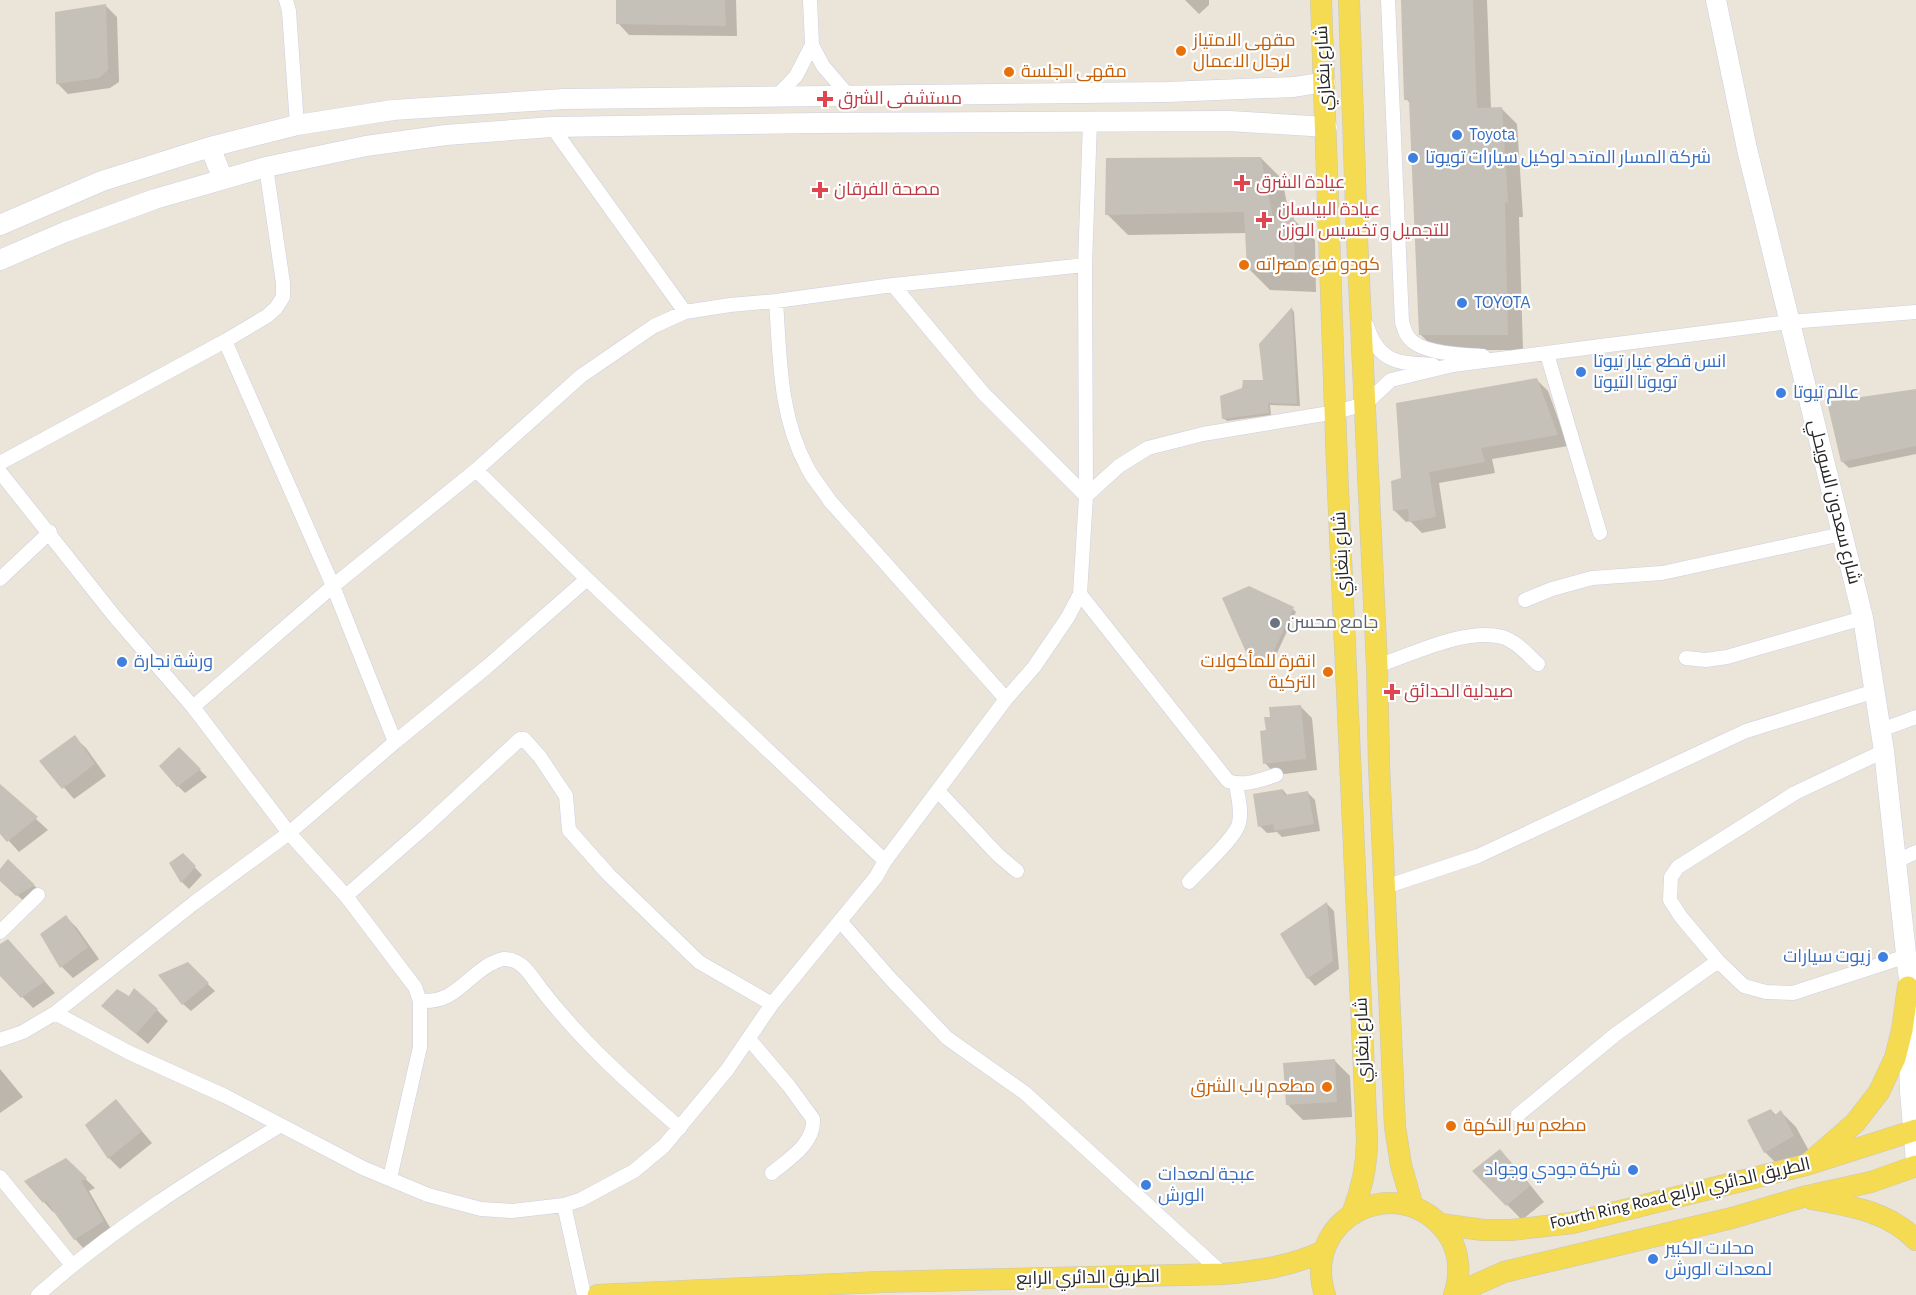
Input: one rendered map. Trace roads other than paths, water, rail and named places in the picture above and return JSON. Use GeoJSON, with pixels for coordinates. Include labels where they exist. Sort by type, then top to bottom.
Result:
{"type":"FeatureCollection","features":[{"type":"Feature","properties":{"kind":"main road","name":"شارع بنغازي"},"geometry":{"type":"LineString","coordinates":[[1321,0],[1367,1139],[1362,1190],[1352,1214]]}},
{"type":"Feature","properties":{"kind":"main road","name":"شارع بنغازي"},"geometry":{"type":"LineString","coordinates":[[1349,0],[1395,1127],[1401,1164],[1413,1207]]}},
{"type":"Feature","properties":{"kind":"main road","name":"شارع سعدون السويحلي"},"geometry":{"type":"LineString","coordinates":[[1716,0],[1747,149],[1863,618],[1884,751],[1908,972],[1916,1009]]}},
{"type":"Feature","properties":{"kind":"main road"},"geometry":{"type":"LineString","coordinates":[[0,225],[102,181],[210,147],[297,125],[393,110],[471,103],[564,99],[1167,92],[1294,87],[1325,82]]}},
{"type":"Feature","properties":{"kind":"main road"},"geometry":{"type":"LineString","coordinates":[[1254,89],[1256,123]]}},
{"type":"Feature","properties":{"kind":"main road"},"geometry":{"type":"LineString","coordinates":[[0,260],[66,232],[155,199],[223,179],[366,146],[446,135],[552,127],[1090,122],[1256,123],[1327,127]]}},
{"type":"Feature","properties":{"kind":"main road"},"geometry":{"type":"LineString","coordinates":[[210,147],[223,179]]}},
{"type":"Feature","properties":{"kind":"main road"},"geometry":{"type":"LineString","coordinates":[[1908,972],[1916,1164]]}},
{"type":"Feature","properties":{"kind":"main road"},"geometry":{"type":"LineString","coordinates":[[1806,1165],[1855,1123],[1879,1092],[1895,1058],[1902,1029],[1908,972]]}},
{"type":"Feature","properties":{"kind":"main road","name":"Fourth Ring Road الطريق الدائري الرابع"},"geometry":{"type":"LineString","coordinates":[[1440,1224],[1483,1230],[1510,1230],[1572,1223],[1806,1165],[1914,1130]]}},
{"type":"Feature","properties":{"kind":"main road","name":"Fourth Ring Road الطريق الدائري الرابع"},"geometry":{"type":"LineString","coordinates":[[1460,1295],[1477,1284],[1504,1272],[1732,1218],[1803,1197],[1870,1182],[1916,1164]]}},
{"type":"Feature","properties":{"kind":"main road"},"geometry":{"type":"LineString","coordinates":[[1803,1197],[1878,1214],[1904,1227],[1916,1239]]}},
{"type":"Feature","properties":{"kind":"main road"},"geometry":{"type":"LineString","coordinates":[[1325,1295],[1321,1275],[1324,1251],[1335,1230],[1352,1214],[1363,1208],[1381,1203],[1400,1203],[1423,1211],[1440,1224],[1450,1238],[1459,1269],[1454,1295]]}},
{"type":"Feature","properties":{"kind":"main road","name":"الطريق الدائري الرابع"},"geometry":{"type":"LineString","coordinates":[[598,1295],[880,1282],[1223,1274],[1279,1267],[1303,1261],[1324,1251]]}},
{"type":"Feature","properties":{"kind":"street"},"geometry":{"type":"LineString","coordinates":[[286,0],[289,11],[297,125]]}},
{"type":"Feature","properties":{"kind":"street"},"geometry":{"type":"LineString","coordinates":[[810,0],[812,45],[823,66],[848,95]]}},
{"type":"Feature","properties":{"kind":"street"},"geometry":{"type":"LineString","coordinates":[[1388,0],[1402,322],[1405,332],[1415,344],[1432,350],[1456,354],[1521,358]]}},
{"type":"Feature","properties":{"kind":"street"},"geometry":{"type":"LineString","coordinates":[[777,96],[796,76],[812,45]]}},
{"type":"Feature","properties":{"kind":"street"},"geometry":{"type":"LineString","coordinates":[[55,1013],[130,1053],[225,1096],[363,1168],[428,1195],[481,1209],[512,1211],[564,1205],[589,1195],[634,1171],[664,1146],[727,1070],[772,1004],[876,877],[885,861],[1006,699],[1034,667],[1068,617],[1080,594],[1086,496],[1085,265],[1090,122]]}},
{"type":"Feature","properties":{"kind":"street"},"geometry":{"type":"LineString","coordinates":[[552,127],[685,312]]}},
{"type":"Feature","properties":{"kind":"street"},"geometry":{"type":"LineString","coordinates":[[0,463],[225,341],[267,316],[276,308],[283,297],[282,271],[266,168]]}},
{"type":"Feature","properties":{"kind":"street"},"geometry":{"type":"LineString","coordinates":[[193,707],[333,586],[476,470],[581,376],[654,326],[685,312],[893,285],[1085,265]]}},
{"type":"Feature","properties":{"kind":"street"},"geometry":{"type":"LineString","coordinates":[[893,285],[983,393],[1086,496]]}},
{"type":"Feature","properties":{"kind":"street"},"geometry":{"type":"LineString","coordinates":[[776,301],[782,386],[787,419],[807,468],[830,501],[1006,699]]}},
{"type":"Feature","properties":{"kind":"street"},"geometry":{"type":"LineString","coordinates":[[1361,310],[1371,340],[1378,351],[1390,360],[1409,364],[1454,365],[1789,322],[1916,312]]}},
{"type":"Feature","properties":{"kind":"street"},"geometry":{"type":"LineString","coordinates":[[225,341],[333,586],[395,742]]}},
{"type":"Feature","properties":{"kind":"street"},"geometry":{"type":"LineString","coordinates":[[1547,354],[1600,533]]}},
{"type":"Feature","properties":{"kind":"street"},"geometry":{"type":"LineString","coordinates":[[1086,496],[1119,466],[1148,448],[1203,434],[1336,412],[1365,404],[1391,380],[1454,365]]}},
{"type":"Feature","properties":{"kind":"street"},"geometry":{"type":"LineString","coordinates":[[476,470],[587,579],[885,861]]}},
{"type":"Feature","properties":{"kind":"street"},"geometry":{"type":"LineString","coordinates":[[0,472],[50,532],[114,617],[193,707],[289,833],[346,896],[415,987],[420,1001],[420,1047],[390,1178]]}},
{"type":"Feature","properties":{"kind":"street"},"geometry":{"type":"LineString","coordinates":[[0,579],[50,532]]}},
{"type":"Feature","properties":{"kind":"street"},"geometry":{"type":"LineString","coordinates":[[1526,600],[1552,589],[1592,578],[1662,573],[1842,534]]}},
{"type":"Feature","properties":{"kind":"street"},"geometry":{"type":"LineString","coordinates":[[0,1040],[23,1032],[55,1013],[194,903],[289,833],[488,666],[587,579]]}},
{"type":"Feature","properties":{"kind":"street"},"geometry":{"type":"LineString","coordinates":[[1080,594],[1228,781],[1246,784],[1276,775]]}},
{"type":"Feature","properties":{"kind":"street"},"geometry":{"type":"LineString","coordinates":[[1686,658],[1706,660],[1727,657],[1863,618]]}},
{"type":"Feature","properties":{"kind":"street"},"geometry":{"type":"LineString","coordinates":[[1377,666],[1467,636],[1490,634],[1504,637],[1516,644],[1538,664]]}},
{"type":"Feature","properties":{"kind":"street"},"geometry":{"type":"LineString","coordinates":[[1385,887],[1478,856],[1746,730],[1875,691]]}},
{"type":"Feature","properties":{"kind":"street"},"geometry":{"type":"LineString","coordinates":[[1881,730],[1916,717]]}},
{"type":"Feature","properties":{"kind":"street"},"geometry":{"type":"LineString","coordinates":[[346,896],[519,739],[524,739],[540,757],[566,796],[569,830],[608,874],[699,962],[772,1004]]}},
{"type":"Feature","properties":{"kind":"street"},"geometry":{"type":"LineString","coordinates":[[1884,751],[1795,793],[1678,867],[1671,877],[1670,900],[1681,917],[1718,961],[1744,986],[1766,992],[1793,993],[1908,972]]}},
{"type":"Feature","properties":{"kind":"street"},"geometry":{"type":"LineString","coordinates":[[1190,882],[1232,836],[1239,825],[1240,811],[1236,784]]}},
{"type":"Feature","properties":{"kind":"street"},"geometry":{"type":"LineString","coordinates":[[938,791],[998,855],[1017,871]]}},
{"type":"Feature","properties":{"kind":"street"},"geometry":{"type":"LineString","coordinates":[[1897,861],[1916,852]]}},
{"type":"Feature","properties":{"kind":"street"},"geometry":{"type":"LineString","coordinates":[[0,932],[38,896]]}},
{"type":"Feature","properties":{"kind":"street"},"geometry":{"type":"LineString","coordinates":[[840,921],[947,1038],[1025,1093],[1223,1274]]}},
{"type":"Feature","properties":{"kind":"street"},"geometry":{"type":"LineString","coordinates":[[420,1001],[435,1002],[448,996],[482,969],[500,959],[513,960],[523,965],[552,1003],[603,1058],[680,1128]]}},
{"type":"Feature","properties":{"kind":"street"},"geometry":{"type":"LineString","coordinates":[[1518,1115],[1616,1034],[1718,961]]}},
{"type":"Feature","properties":{"kind":"street"},"geometry":{"type":"LineString","coordinates":[[749,1039],[789,1086],[813,1119],[814,1127],[811,1136],[793,1156],[772,1173]]}},
{"type":"Feature","properties":{"kind":"street"},"geometry":{"type":"LineString","coordinates":[[38,1295],[72,1265],[201,1173],[281,1125]]}},
{"type":"Feature","properties":{"kind":"street"},"geometry":{"type":"LineString","coordinates":[[0,1177],[72,1265]]}},
{"type":"Feature","properties":{"kind":"street"},"geometry":{"type":"LineString","coordinates":[[564,1205],[584,1295]]}},
{"type":"Feature","properties":{"kind":"place","name":"مقهى الامتياز لرجال الاعمال"},"geometry":{"type":"Point","coordinates":[1181,51]}},
{"type":"Feature","properties":{"kind":"place","name":"مقهى الجلسة"},"geometry":{"type":"Point","coordinates":[1009,72]}},
{"type":"Feature","properties":{"kind":"place","name":"مستشفى الشرق"},"geometry":{"type":"Point","coordinates":[825,99]}},
{"type":"Feature","properties":{"kind":"place","name":"Toyota"},"geometry":{"type":"Point","coordinates":[1457,135]}},
{"type":"Feature","properties":{"kind":"place","name":"شركة المسار المتحد لوكيل سيارات تويوتا"},"geometry":{"type":"Point","coordinates":[1413,158]}},
{"type":"Feature","properties":{"kind":"place","name":"عيادة الشرق"},"geometry":{"type":"Point","coordinates":[1242,183]}},
{"type":"Feature","properties":{"kind":"place","name":"مصحة الفرقان"},"geometry":{"type":"Point","coordinates":[820,190]}},
{"type":"Feature","properties":{"kind":"place","name":"عيادة البيلسان للتجميل و تخسيس الوزن"},"geometry":{"type":"Point","coordinates":[1264,220]}},
{"type":"Feature","properties":{"kind":"place","name":"كودو فرع مصراته"},"geometry":{"type":"Point","coordinates":[1244,265]}},
{"type":"Feature","properties":{"kind":"place","name":"TOYOTA"},"geometry":{"type":"Point","coordinates":[1462,303]}},
{"type":"Feature","properties":{"kind":"place","name":"انس قطع غيار تيوتا تويوتا التيوتا"},"geometry":{"type":"Point","coordinates":[1581,372]}},
{"type":"Feature","properties":{"kind":"place","name":"عالم تيوتا"},"geometry":{"type":"Point","coordinates":[1781,393]}},
{"type":"Feature","properties":{"kind":"place","name":"جامع محسن"},"geometry":{"type":"Point","coordinates":[1275,623]}},
{"type":"Feature","properties":{"kind":"place","name":"ورشة نجارة"},"geometry":{"type":"Point","coordinates":[122,662]}},
{"type":"Feature","properties":{"kind":"place","name":"انقرة للمأكولات التركية"},"geometry":{"type":"Point","coordinates":[1328,672]}},
{"type":"Feature","properties":{"kind":"place","name":"صيدلية الحدائق"},"geometry":{"type":"Point","coordinates":[1392,692]}},
{"type":"Feature","properties":{"kind":"place","name":"زيوت سيارات"},"geometry":{"type":"Point","coordinates":[1883,957]}},
{"type":"Feature","properties":{"kind":"place","name":"مطعم باب الشرق"},"geometry":{"type":"Point","coordinates":[1327,1087]}},
{"type":"Feature","properties":{"kind":"place","name":"مطعم سر النكهة"},"geometry":{"type":"Point","coordinates":[1451,1126]}},
{"type":"Feature","properties":{"kind":"place","name":"شركة جودي وجواد"},"geometry":{"type":"Point","coordinates":[1633,1170]}},
{"type":"Feature","properties":{"kind":"place","name":"عبجة لمعدات الورش"},"geometry":{"type":"Point","coordinates":[1146,1185]}},
{"type":"Feature","properties":{"kind":"place","name":"محلات الكبير لمعدات الورش"},"geometry":{"type":"Point","coordinates":[1653,1259]}}]}
